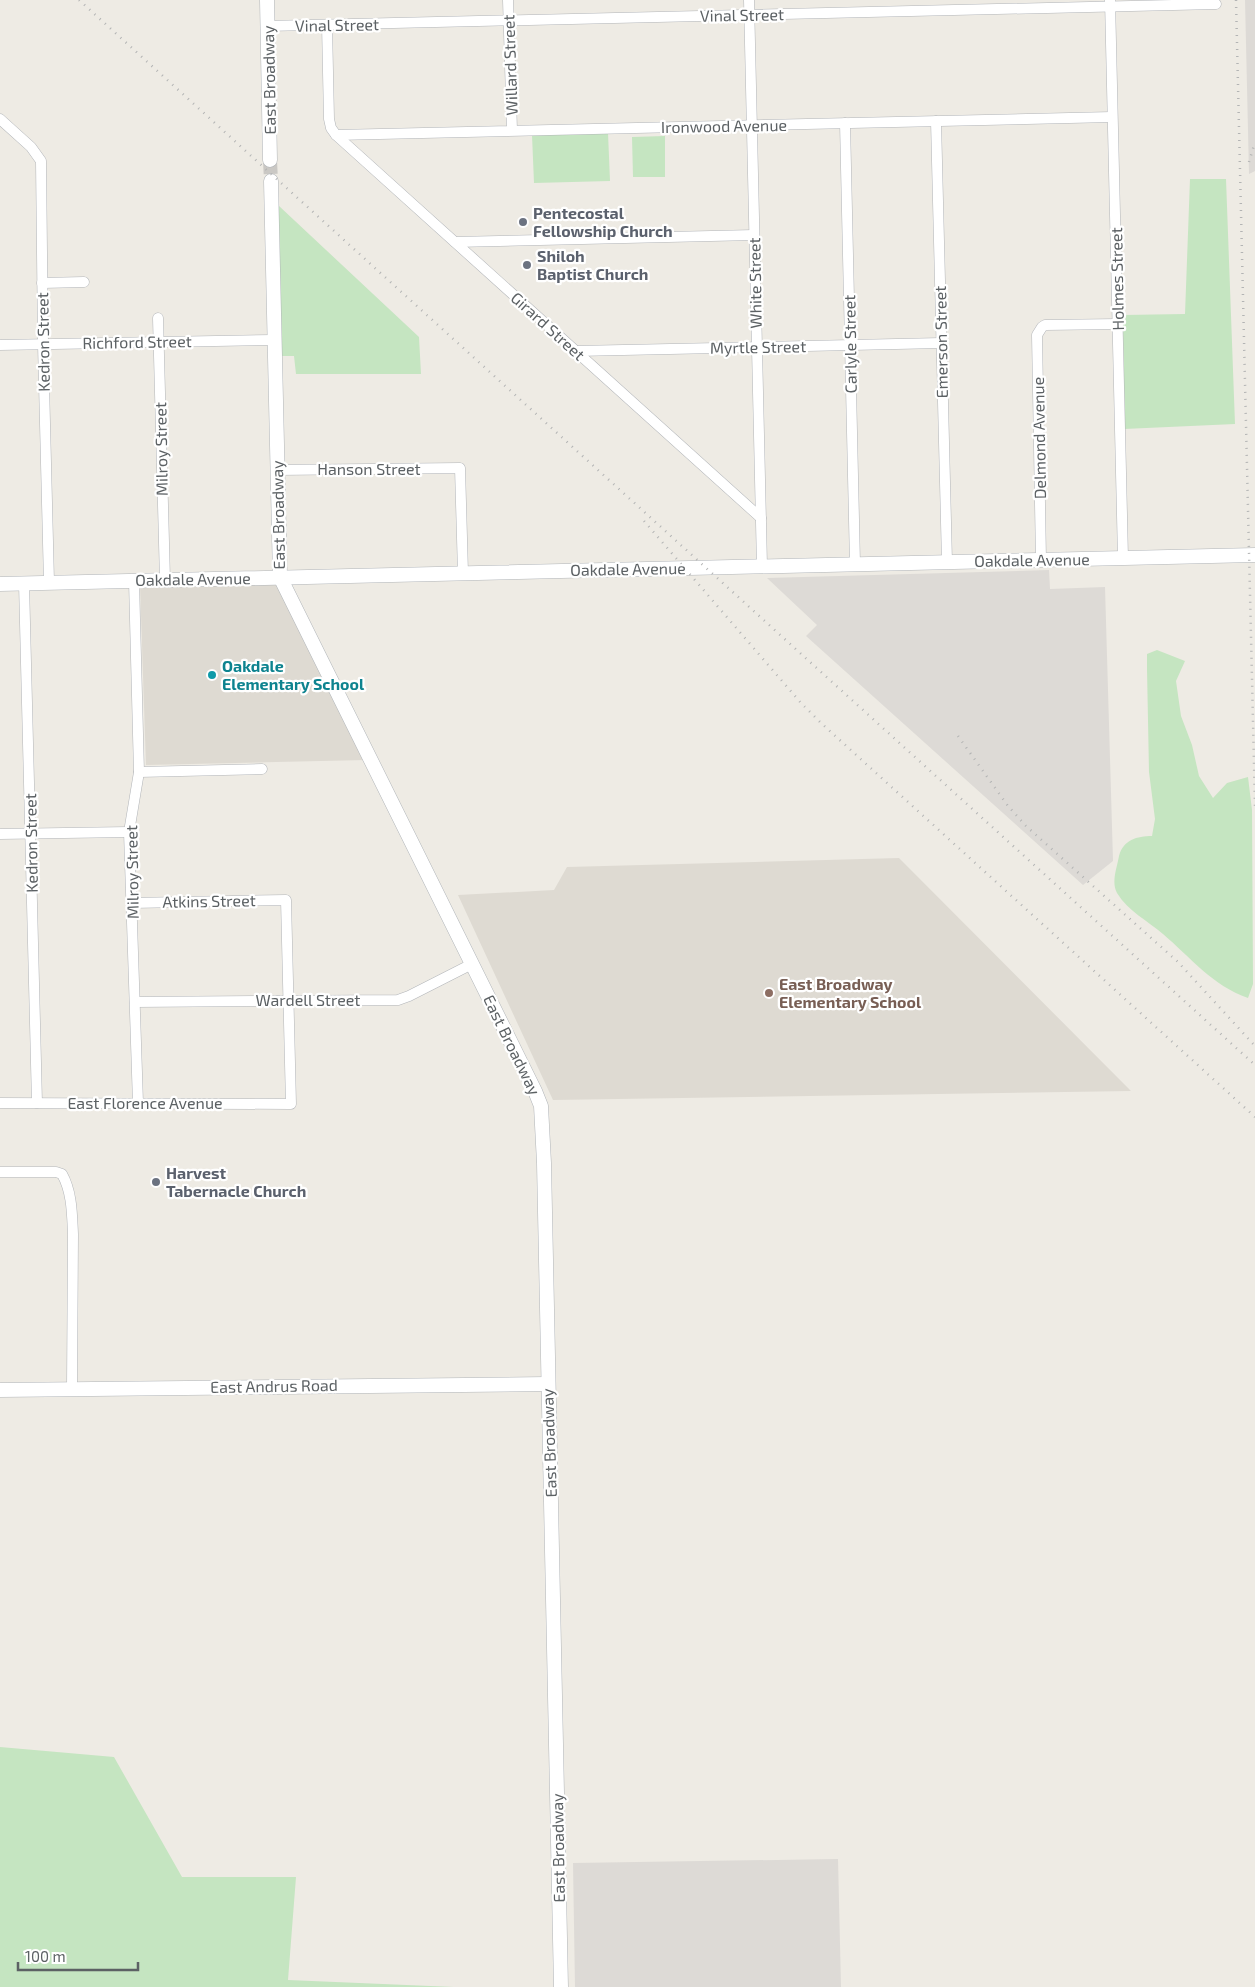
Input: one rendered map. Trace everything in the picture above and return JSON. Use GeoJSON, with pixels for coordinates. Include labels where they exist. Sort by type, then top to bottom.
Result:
{"type":"FeatureCollection","features":[{"type":"Feature","properties":{"kind":"street","name":"East Broadway"},"geometry":{"type":"LineString","coordinates":[[267,0],[270,160]]}},
{"type":"Feature","properties":{"kind":"street","name":"Willard Street"},"geometry":{"type":"LineString","coordinates":[[508,0],[512,130]]}},
{"type":"Feature","properties":{"kind":"street","name":"White Street"},"geometry":{"type":"LineString","coordinates":[[749,0],[762,566]]}},
{"type":"Feature","properties":{"kind":"street","name":"Vinal Street"},"geometry":{"type":"LineString","coordinates":[[268,26],[749,15],[1110,4],[1216,4]]}},
{"type":"Feature","properties":{"kind":"street","name":"Holmes Street"},"geometry":{"type":"LineString","coordinates":[[1110,4],[1123,558]]}},
{"type":"Feature","properties":{"kind":"street"},"geometry":{"type":"LineString","coordinates":[[327,25],[329,119],[331,128],[336,135]]}},
{"type":"Feature","properties":{"kind":"street","name":"Ironwood Avenue"},"geometry":{"type":"LineString","coordinates":[[336,135],[1112,117]]}},
{"type":"Feature","properties":{"kind":"street","name":"Kedron Street"},"geometry":{"type":"LineString","coordinates":[[0,119],[31,147],[41,161],[49,582]]}},
{"type":"Feature","properties":{"kind":"street","name":"Emerson Street"},"geometry":{"type":"LineString","coordinates":[[936,121],[947,562]]}},
{"type":"Feature","properties":{"kind":"street","name":"Carlyle Street"},"geometry":{"type":"LineString","coordinates":[[845,123],[855,564]]}},
{"type":"Feature","properties":{"kind":"street","name":"Girard Street"},"geometry":{"type":"LineString","coordinates":[[336,135],[761,518]]}},
{"type":"Feature","properties":{"kind":"street","name":"East Broadway"},"geometry":{"type":"LineString","coordinates":[[271,181],[280,577],[541,1106],[544,1172],[560,1987]]}},
{"type":"Feature","properties":{"kind":"street"},"geometry":{"type":"LineString","coordinates":[[455,242],[754,236]]}},
{"type":"Feature","properties":{"kind":"street"},"geometry":{"type":"LineString","coordinates":[[42,283],[84,282]]}},
{"type":"Feature","properties":{"kind":"street","name":"Milroy Street"},"geometry":{"type":"LineString","coordinates":[[158,318],[165,580]]}},
{"type":"Feature","properties":{"kind":"street","name":"Delmond Avenue"},"geometry":{"type":"LineString","coordinates":[[1041,560],[1037,339],[1042,326],[1051,324],[1118,324]]}},
{"type":"Feature","properties":{"kind":"street","name":"Richford Street"},"geometry":{"type":"LineString","coordinates":[[0,345],[274,340]]}},
{"type":"Feature","properties":{"kind":"street","name":"Myrtle Street"},"geometry":{"type":"LineString","coordinates":[[576,351],[941,343]]}},
{"type":"Feature","properties":{"kind":"street","name":"Hanson Street"},"geometry":{"type":"LineString","coordinates":[[277,470],[460,468],[463,573]]}},
{"type":"Feature","properties":{"kind":"street","name":"Oakdale Avenue"},"geometry":{"type":"LineString","coordinates":[[0,584],[1255,555]]}},
{"type":"Feature","properties":{"kind":"street","name":"Milroy Street"},"geometry":{"type":"LineString","coordinates":[[134,581],[140,772],[129,832],[138,1103]]}},
{"type":"Feature","properties":{"kind":"street","name":"Kedron Street"},"geometry":{"type":"LineString","coordinates":[[24,583],[37,1103]]}},
{"type":"Feature","properties":{"kind":"street"},"geometry":{"type":"LineString","coordinates":[[140,772],[262,769]]}},
{"type":"Feature","properties":{"kind":"street"},"geometry":{"type":"LineString","coordinates":[[0,834],[129,832]]}},
{"type":"Feature","properties":{"kind":"street","name":"Atkins Street"},"geometry":{"type":"LineString","coordinates":[[132,903],[286,900],[288,1000]]}},
{"type":"Feature","properties":{"kind":"street","name":"Wardell Street"},"geometry":{"type":"LineString","coordinates":[[136,1002],[398,1000],[472,964]]}},
{"type":"Feature","properties":{"kind":"street","name":"East Florence Avenue"},"geometry":{"type":"LineString","coordinates":[[0,1103],[291,1104],[288,1000]]}},
{"type":"Feature","properties":{"kind":"street"},"geometry":{"type":"LineString","coordinates":[[0,1172],[56,1172],[62,1174],[67,1186],[72,1210],[73,1234],[72,1388]]}},
{"type":"Feature","properties":{"kind":"street","name":"East Andrus Road"},"geometry":{"type":"LineString","coordinates":[[0,1390],[548,1384]]}},
{"type":"Feature","properties":{"kind":"shaded area"},"geometry":{"type":"Polygon","coordinates":[[[1245,0],[1255,0],[1255,171],[1249,174],[1245,0]]]}},
{"type":"Feature","properties":{"kind":"shaded area"},"geometry":{"type":"Polygon","coordinates":[[[1049,570],[1050,589],[1105,587],[1113,861],[1083,885],[806,636],[817,625],[767,578],[1049,570]]]}},
{"type":"Feature","properties":{"kind":"shaded area"},"geometry":{"type":"Polygon","coordinates":[[[278,582],[366,760],[146,765],[140,585],[278,582]]]}},
{"type":"Feature","properties":{"kind":"shaded area","name":"East Broadway Elementary School"},"geometry":{"type":"Polygon","coordinates":[[[899,858],[1131,1091],[553,1100],[458,895],[554,890],[567,867],[899,858]]]}},
{"type":"Feature","properties":{"kind":"shaded area"},"geometry":{"type":"Polygon","coordinates":[[[838,1859],[841,1987],[575,1987],[573,1863],[838,1859]]]}},
{"type":"Feature","properties":{"kind":"green space"},"geometry":{"type":"Polygon","coordinates":[[[608,133],[610,181],[534,183],[532,135],[608,133]]]}},
{"type":"Feature","properties":{"kind":"green space"},"geometry":{"type":"Polygon","coordinates":[[[665,136],[665,177],[633,177],[632,137],[665,136]]]}},
{"type":"Feature","properties":{"kind":"green space"},"geometry":{"type":"Polygon","coordinates":[[[1190,179],[1226,179],[1235,424],[1124,429],[1123,315],[1185,314],[1190,179]]]}},
{"type":"Feature","properties":{"kind":"green space"},"geometry":{"type":"Polygon","coordinates":[[[279,206],[419,337],[421,374],[296,374],[294,356],[282,356],[278,241],[279,206]]]}},
{"type":"Feature","properties":{"kind":"green space"},"geometry":{"type":"Polygon","coordinates":[[[1157,650],[1185,661],[1176,681],[1181,716],[1192,745],[1199,776],[1213,798],[1227,783],[1248,777],[1252,810],[1253,984],[1248,998],[1235,993],[1202,970],[1163,934],[1127,905],[1115,889],[1115,875],[1121,851],[1131,840],[1152,836],[1155,819],[1149,772],[1147,654],[1157,650]]]}},
{"type":"Feature","properties":{"kind":"green space"},"geometry":{"type":"Polygon","coordinates":[[[0,1747],[114,1757],[182,1877],[296,1877],[288,1980],[454,1987],[0,1987],[0,1747]]]}},
{"type":"Feature","properties":{"kind":"tunnel"},"geometry":{"type":"LineString","coordinates":[[270,160],[271,181]]}},
{"type":"Feature","properties":{"kind":"railway"},"geometry":{"type":"LineString","coordinates":[[79,0],[1255,1065]]}},
{"type":"Feature","properties":{"kind":"railway"},"geometry":{"type":"LineString","coordinates":[[1236,0],[1255,806]]}},
{"type":"Feature","properties":{"kind":"railway"},"geometry":{"type":"LineString","coordinates":[[1249,162],[1255,142]]}},
{"type":"Feature","properties":{"kind":"railway"},"geometry":{"type":"LineString","coordinates":[[644,521],[801,703],[821,723],[1255,1117]]}},
{"type":"Feature","properties":{"kind":"railway"},"geometry":{"type":"LineString","coordinates":[[958,736],[1008,806],[1026,826],[1178,962],[1255,1046]]}},
{"type":"Feature","properties":{"kind":"place","name":"Pentecostal Fellowship Church"},"geometry":{"type":"Point","coordinates":[523,222]}},
{"type":"Feature","properties":{"kind":"place","name":"Shiloh Baptist Church"},"geometry":{"type":"Point","coordinates":[527,265]}},
{"type":"Feature","properties":{"kind":"place","name":"Oakdale Elementary School"},"geometry":{"type":"Point","coordinates":[212,675]}},
{"type":"Feature","properties":{"kind":"place","name":"East Broadway Elementary School"},"geometry":{"type":"Point","coordinates":[769,993]}},
{"type":"Feature","properties":{"kind":"place","name":"Harvest Tabernacle Church"},"geometry":{"type":"Point","coordinates":[156,1182]}}]}
